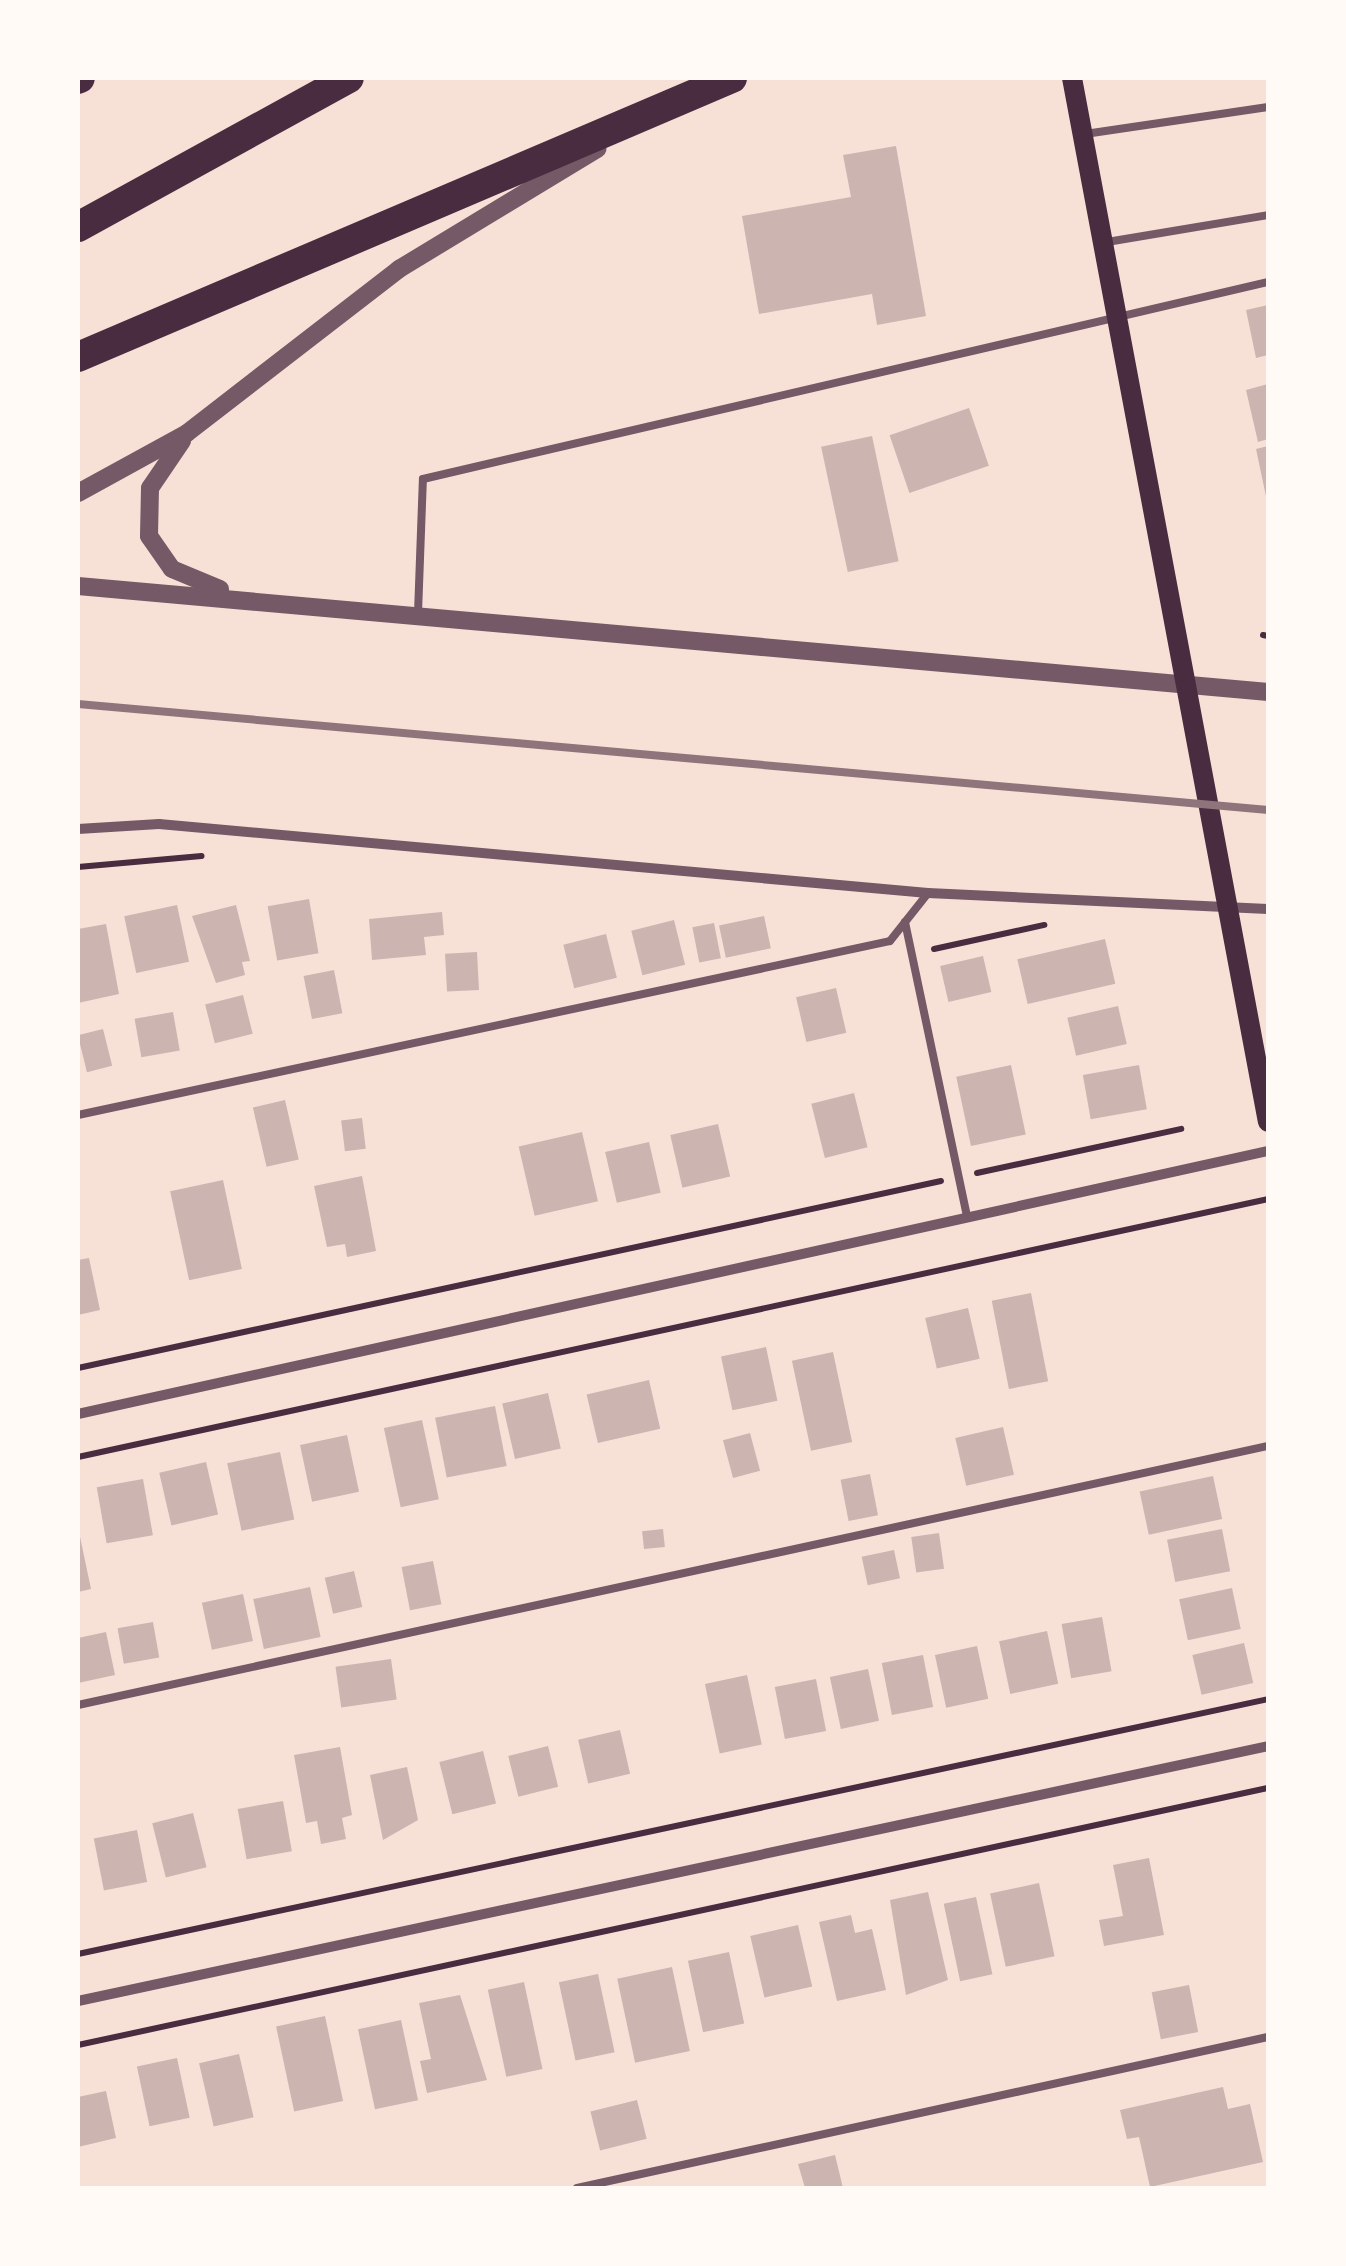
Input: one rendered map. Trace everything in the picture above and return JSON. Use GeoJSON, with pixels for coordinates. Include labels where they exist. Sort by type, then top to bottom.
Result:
{"type":"FeatureCollection","features":[{"type":"Feature","properties":{"kind":"highway"},"geometry":{"type":"LineString","coordinates":[[78,228],[349,78]]}},
{"type":"Feature","properties":{"kind":"highway"},"geometry":{"type":"LineString","coordinates":[[78,358],[732,78]]}},
{"type":"Feature","properties":{"kind":"main road"},"geometry":{"type":"LineString","coordinates":[[1072,78],[1180,679],[1268,1122]]}},
{"type":"Feature","properties":{"kind":"street"},"geometry":{"type":"LineString","coordinates":[[78,493],[187,434],[432,247],[675,104]]}},
{"type":"Feature","properties":{"kind":"street"},"geometry":{"type":"LineString","coordinates":[[187,434],[150,488],[150,536],[179,574],[245,596]]}},
{"type":"Feature","properties":{"kind":"street"},"geometry":{"type":"LineString","coordinates":[[78,586],[245,596],[1180,679],[1268,692]]}},
{"type":"Feature","properties":{"kind":"street"},"geometry":{"type":"LineString","coordinates":[[78,829],[159,824],[928,893],[1268,909]]}},
{"type":"Feature","properties":{"kind":"street"},"geometry":{"type":"LineString","coordinates":[[78,1414],[1268,1151]]}},
{"type":"Feature","properties":{"kind":"street"},"geometry":{"type":"LineString","coordinates":[[78,2001],[1268,1746]]}},
{"type":"Feature","properties":{"kind":"lane"},"geometry":{"type":"LineString","coordinates":[[1083,134],[1268,107]]}},
{"type":"Feature","properties":{"kind":"lane"},"geometry":{"type":"LineString","coordinates":[[1102,243],[1268,215]]}},
{"type":"Feature","properties":{"kind":"lane"},"geometry":{"type":"LineString","coordinates":[[418,613],[423,479],[1268,282]]}},
{"type":"Feature","properties":{"kind":"lane"},"geometry":{"type":"LineString","coordinates":[[78,1115],[890,941],[928,893]]}},
{"type":"Feature","properties":{"kind":"lane"},"geometry":{"type":"LineString","coordinates":[[905,922],[967,1216]]}},
{"type":"Feature","properties":{"kind":"lane"},"geometry":{"type":"LineString","coordinates":[[78,1705],[1268,1446]]}},
{"type":"Feature","properties":{"kind":"lane"},"geometry":{"type":"LineString","coordinates":[[577,2188],[1268,2037]]}},
{"type":"Feature","properties":{"kind":"path"},"geometry":{"type":"LineString","coordinates":[[912,954],[1050,924]]}},
{"type":"Feature","properties":{"kind":"path"},"geometry":{"type":"LineString","coordinates":[[78,1368],[1181,1129]]}},
{"type":"Feature","properties":{"kind":"path"},"geometry":{"type":"LineString","coordinates":[[78,1456],[1268,1199]]}},
{"type":"Feature","properties":{"kind":"path"},"geometry":{"type":"LineString","coordinates":[[78,1954],[1268,1699]]}},
{"type":"Feature","properties":{"kind":"path"},"geometry":{"type":"LineString","coordinates":[[78,2045],[1268,1788]]}},
{"type":"Feature","properties":{"kind":"building"},"geometry":{"type":"Polygon","coordinates":[[[896,146],[926,316],[877,325],[872,294],[759,314],[742,216],[851,197],[843,155],[896,146]]]}},
{"type":"Feature","properties":{"kind":"building"},"geometry":{"type":"Polygon","coordinates":[[[1268,305],[1268,355],[1256,358],[1246,310],[1268,305]]]}},
{"type":"Feature","properties":{"kind":"building"},"geometry":{"type":"Polygon","coordinates":[[[1268,384],[1268,439],[1258,442],[1246,390],[1268,384]]]}},
{"type":"Feature","properties":{"kind":"building"},"geometry":{"type":"Polygon","coordinates":[[[969,408],[989,466],[909,493],[890,435],[969,408]]]}},
{"type":"Feature","properties":{"kind":"building"},"geometry":{"type":"Polygon","coordinates":[[[872,436],[899,561],[848,572],[821,447],[872,436]]]}},
{"type":"Feature","properties":{"kind":"building"},"geometry":{"type":"Polygon","coordinates":[[[1268,446],[1268,501],[1267,501],[1256,449],[1268,446]]]}},
{"type":"Feature","properties":{"kind":"building"},"geometry":{"type":"Polygon","coordinates":[[[309,899],[319,953],[277,960],[268,906],[309,899]]]}},
{"type":"Feature","properties":{"kind":"building"},"geometry":{"type":"Polygon","coordinates":[[[177,905],[189,962],[136,973],[124,916],[177,905]]]}},
{"type":"Feature","properties":{"kind":"building"},"geometry":{"type":"Polygon","coordinates":[[[236,905],[250,961],[242,962],[245,975],[216,983],[192,916],[236,905]]]}},
{"type":"Feature","properties":{"kind":"building"},"geometry":{"type":"Polygon","coordinates":[[[442,912],[444,935],[424,937],[426,955],[372,960],[369,919],[442,912]]]}},
{"type":"Feature","properties":{"kind":"building"},"geometry":{"type":"Polygon","coordinates":[[[764,916],[771,948],[726,958],[719,926],[764,916]]]}},
{"type":"Feature","properties":{"kind":"building"},"geometry":{"type":"Polygon","coordinates":[[[674,920],[685,965],[642,975],[631,931],[674,920]]]}},
{"type":"Feature","properties":{"kind":"building"},"geometry":{"type":"Polygon","coordinates":[[[714,923],[721,958],[699,963],[692,927],[714,923]]]}},
{"type":"Feature","properties":{"kind":"building"},"geometry":{"type":"Polygon","coordinates":[[[106,924],[119,994],[78,1003],[78,929],[106,924]]]}},
{"type":"Feature","properties":{"kind":"building"},"geometry":{"type":"Polygon","coordinates":[[[606,934],[617,978],[574,988],[563,945],[606,934]]]}},
{"type":"Feature","properties":{"kind":"building"},"geometry":{"type":"Polygon","coordinates":[[[1105,939],[1115,984],[1028,1004],[1017,959],[1105,939]]]}},
{"type":"Feature","properties":{"kind":"building"},"geometry":{"type":"Polygon","coordinates":[[[477,952],[479,990],[447,992],[445,954],[477,952]]]}},
{"type":"Feature","properties":{"kind":"building"},"geometry":{"type":"Polygon","coordinates":[[[983,956],[991,992],[948,1002],[940,966],[983,956]]]}},
{"type":"Feature","properties":{"kind":"building"},"geometry":{"type":"Polygon","coordinates":[[[334,970],[342,1013],[312,1019],[304,976],[334,970]]]}},
{"type":"Feature","properties":{"kind":"building"},"geometry":{"type":"Polygon","coordinates":[[[836,988],[846,1033],[806,1042],[796,997],[836,988]]]}},
{"type":"Feature","properties":{"kind":"building"},"geometry":{"type":"Polygon","coordinates":[[[243,995],[253,1034],[215,1043],[205,1004],[243,995]]]}},
{"type":"Feature","properties":{"kind":"building"},"geometry":{"type":"Polygon","coordinates":[[[1118,1006],[1127,1044],[1076,1056],[1067,1018],[1118,1006]]]}},
{"type":"Feature","properties":{"kind":"building"},"geometry":{"type":"Polygon","coordinates":[[[173,1012],[180,1050],[141,1057],[135,1019],[173,1012]]]}},
{"type":"Feature","properties":{"kind":"building"},"geometry":{"type":"Polygon","coordinates":[[[103,1029],[112,1066],[87,1072],[78,1035],[103,1029]]]}},
{"type":"Feature","properties":{"kind":"building"},"geometry":{"type":"Polygon","coordinates":[[[1011,1065],[1026,1134],[971,1146],[956,1077],[1011,1065]]]}},
{"type":"Feature","properties":{"kind":"building"},"geometry":{"type":"Polygon","coordinates":[[[1139,1065],[1147,1109],[1091,1119],[1083,1075],[1139,1065]]]}},
{"type":"Feature","properties":{"kind":"building"},"geometry":{"type":"Polygon","coordinates":[[[854,1093],[868,1147],[825,1158],[811,1104],[854,1093]]]}},
{"type":"Feature","properties":{"kind":"building"},"geometry":{"type":"Polygon","coordinates":[[[285,1100],[299,1159],[267,1167],[253,1107],[285,1100]]]}},
{"type":"Feature","properties":{"kind":"building"},"geometry":{"type":"Polygon","coordinates":[[[362,1118],[366,1149],[345,1151],[341,1121],[362,1118]]]}},
{"type":"Feature","properties":{"kind":"building"},"geometry":{"type":"Polygon","coordinates":[[[718,1124],[730,1177],[682,1188],[670,1135],[718,1124]]]}},
{"type":"Feature","properties":{"kind":"building"},"geometry":{"type":"Polygon","coordinates":[[[582,1132],[598,1201],[535,1216],[519,1147],[582,1132]]]}},
{"type":"Feature","properties":{"kind":"building"},"geometry":{"type":"Polygon","coordinates":[[[649,1142],[661,1193],[617,1203],[605,1152],[649,1142]]]}},
{"type":"Feature","properties":{"kind":"building"},"geometry":{"type":"Polygon","coordinates":[[[362,1176],[376,1251],[347,1257],[345,1244],[327,1247],[314,1186],[362,1176]]]}},
{"type":"Feature","properties":{"kind":"building"},"geometry":{"type":"Polygon","coordinates":[[[223,1180],[242,1269],[189,1280],[170,1191],[223,1180]]]}},
{"type":"Feature","properties":{"kind":"building"},"geometry":{"type":"Polygon","coordinates":[[[89,1258],[100,1310],[78,1315],[78,1260],[89,1258]]]}},
{"type":"Feature","properties":{"kind":"building"},"geometry":{"type":"Polygon","coordinates":[[[1031,1293],[1048,1381],[1009,1389],[992,1301],[1031,1293]]]}},
{"type":"Feature","properties":{"kind":"building"},"geometry":{"type":"Polygon","coordinates":[[[968,1308],[980,1359],[937,1369],[925,1318],[968,1308]]]}},
{"type":"Feature","properties":{"kind":"building"},"geometry":{"type":"Polygon","coordinates":[[[766,1347],[777,1401],[732,1410],[721,1357],[766,1347]]]}},
{"type":"Feature","properties":{"kind":"building"},"geometry":{"type":"Polygon","coordinates":[[[833,1352],[852,1442],[811,1451],[792,1361],[833,1352]]]}},
{"type":"Feature","properties":{"kind":"building"},"geometry":{"type":"Polygon","coordinates":[[[649,1380],[660,1429],[598,1443],[587,1394],[649,1380]]]}},
{"type":"Feature","properties":{"kind":"building"},"geometry":{"type":"Polygon","coordinates":[[[548,1393],[561,1449],[515,1459],[502,1404],[548,1393]]]}},
{"type":"Feature","properties":{"kind":"building"},"geometry":{"type":"Polygon","coordinates":[[[495,1406],[507,1466],[447,1478],[435,1418],[495,1406]]]}},
{"type":"Feature","properties":{"kind":"building"},"geometry":{"type":"Polygon","coordinates":[[[422,1420],[439,1499],[401,1507],[384,1428],[422,1420]]]}},
{"type":"Feature","properties":{"kind":"building"},"geometry":{"type":"Polygon","coordinates":[[[1003,1427],[1014,1475],[966,1486],[955,1438],[1003,1427]]]}},
{"type":"Feature","properties":{"kind":"building"},"geometry":{"type":"Polygon","coordinates":[[[750,1433],[760,1471],[733,1478],[723,1440],[750,1433]]]}},
{"type":"Feature","properties":{"kind":"building"},"geometry":{"type":"Polygon","coordinates":[[[347,1435],[359,1492],[312,1502],[300,1445],[347,1435]]]}},
{"type":"Feature","properties":{"kind":"building"},"geometry":{"type":"Polygon","coordinates":[[[280,1452],[294,1519],[242,1531],[227,1463],[280,1452]]]}},
{"type":"Feature","properties":{"kind":"building"},"geometry":{"type":"Polygon","coordinates":[[[206,1462],[218,1515],[171,1525],[159,1473],[206,1462]]]}},
{"type":"Feature","properties":{"kind":"building"},"geometry":{"type":"Polygon","coordinates":[[[870,1474],[878,1515],[849,1521],[841,1480],[870,1474]]]}},
{"type":"Feature","properties":{"kind":"building"},"geometry":{"type":"Polygon","coordinates":[[[1213,1476],[1222,1519],[1149,1535],[1140,1492],[1213,1476]]]}},
{"type":"Feature","properties":{"kind":"building"},"geometry":{"type":"Polygon","coordinates":[[[143,1479],[153,1535],[107,1543],[97,1487],[143,1479]]]}},
{"type":"Feature","properties":{"kind":"building"},"geometry":{"type":"Polygon","coordinates":[[[663,1529],[665,1547],[644,1549],[642,1531],[663,1529]]]}},
{"type":"Feature","properties":{"kind":"building"},"geometry":{"type":"Polygon","coordinates":[[[1222,1529],[1230,1571],[1175,1582],[1167,1540],[1222,1529]]]}},
{"type":"Feature","properties":{"kind":"building"},"geometry":{"type":"Polygon","coordinates":[[[78,1533],[91,1589],[78,1592],[78,1533]]]}},
{"type":"Feature","properties":{"kind":"building"},"geometry":{"type":"Polygon","coordinates":[[[939,1533],[944,1569],[916,1573],[911,1537],[939,1533]]]}},
{"type":"Feature","properties":{"kind":"building"},"geometry":{"type":"Polygon","coordinates":[[[894,1550],[900,1578],[868,1585],[862,1557],[894,1550]]]}},
{"type":"Feature","properties":{"kind":"building"},"geometry":{"type":"Polygon","coordinates":[[[433,1561],[441,1604],[410,1610],[402,1567],[433,1561]]]}},
{"type":"Feature","properties":{"kind":"building"},"geometry":{"type":"Polygon","coordinates":[[[354,1571],[362,1607],[333,1614],[325,1578],[354,1571]]]}},
{"type":"Feature","properties":{"kind":"building"},"geometry":{"type":"Polygon","coordinates":[[[310,1587],[321,1637],[264,1649],[253,1599],[310,1587]]]}},
{"type":"Feature","properties":{"kind":"building"},"geometry":{"type":"Polygon","coordinates":[[[1232,1588],[1241,1629],[1188,1640],[1179,1599],[1232,1588]]]}},
{"type":"Feature","properties":{"kind":"building"},"geometry":{"type":"Polygon","coordinates":[[[243,1594],[253,1641],[212,1650],[202,1603],[243,1594]]]}},
{"type":"Feature","properties":{"kind":"building"},"geometry":{"type":"Polygon","coordinates":[[[1102,1617],[1112,1671],[1071,1678],[1062,1624],[1102,1617]]]}},
{"type":"Feature","properties":{"kind":"building"},"geometry":{"type":"Polygon","coordinates":[[[153,1622],[159,1657],[124,1664],[118,1628],[153,1622]]]}},
{"type":"Feature","properties":{"kind":"building"},"geometry":{"type":"Polygon","coordinates":[[[1047,1631],[1058,1684],[1010,1694],[999,1641],[1047,1631]]]}},
{"type":"Feature","properties":{"kind":"building"},"geometry":{"type":"Polygon","coordinates":[[[106,1632],[115,1675],[78,1683],[78,1638],[106,1632]]]}},
{"type":"Feature","properties":{"kind":"building"},"geometry":{"type":"Polygon","coordinates":[[[1244,1643],[1253,1683],[1202,1695],[1192,1655],[1244,1643]]]}},
{"type":"Feature","properties":{"kind":"building"},"geometry":{"type":"Polygon","coordinates":[[[977,1646],[988,1699],[946,1708],[935,1655],[977,1646]]]}},
{"type":"Feature","properties":{"kind":"building"},"geometry":{"type":"Polygon","coordinates":[[[923,1655],[933,1707],[892,1715],[882,1663],[923,1655]]]}},
{"type":"Feature","properties":{"kind":"building"},"geometry":{"type":"Polygon","coordinates":[[[391,1659],[397,1700],[341,1707],[336,1667],[391,1659]]]}},
{"type":"Feature","properties":{"kind":"building"},"geometry":{"type":"Polygon","coordinates":[[[868,1669],[879,1721],[841,1729],[830,1677],[868,1669]]]}},
{"type":"Feature","properties":{"kind":"building"},"geometry":{"type":"Polygon","coordinates":[[[747,1675],[762,1744],[720,1753],[705,1684],[747,1675]]]}},
{"type":"Feature","properties":{"kind":"building"},"geometry":{"type":"Polygon","coordinates":[[[816,1679],[826,1731],[785,1739],[775,1687],[816,1679]]]}},
{"type":"Feature","properties":{"kind":"building"},"geometry":{"type":"Polygon","coordinates":[[[620,1730],[630,1774],[588,1784],[578,1740],[620,1730]]]}},
{"type":"Feature","properties":{"kind":"building"},"geometry":{"type":"Polygon","coordinates":[[[548,1746],[558,1787],[518,1797],[508,1756],[548,1746]]]}},
{"type":"Feature","properties":{"kind":"building"},"geometry":{"type":"Polygon","coordinates":[[[340,1747],[352,1815],[342,1818],[346,1839],[321,1844],[317,1821],[306,1823],[294,1755],[340,1747]]]}},
{"type":"Feature","properties":{"kind":"building"},"geometry":{"type":"Polygon","coordinates":[[[483,1751],[496,1803],[452,1814],[439,1762],[483,1751]]]}},
{"type":"Feature","properties":{"kind":"building"},"geometry":{"type":"Polygon","coordinates":[[[407,1767],[418,1820],[383,1840],[370,1775],[407,1767]]]}},
{"type":"Feature","properties":{"kind":"building"},"geometry":{"type":"Polygon","coordinates":[[[283,1801],[292,1851],[247,1859],[238,1809],[283,1801]]]}},
{"type":"Feature","properties":{"kind":"building"},"geometry":{"type":"Polygon","coordinates":[[[193,1813],[207,1867],[166,1877],[152,1823],[193,1813]]]}},
{"type":"Feature","properties":{"kind":"building"},"geometry":{"type":"Polygon","coordinates":[[[137,1830],[147,1882],[104,1890],[94,1838],[137,1830]]]}},
{"type":"Feature","properties":{"kind":"building"},"geometry":{"type":"Polygon","coordinates":[[[1149,1858],[1164,1935],[1104,1946],[1099,1920],[1123,1916],[1113,1865],[1149,1858]]]}},
{"type":"Feature","properties":{"kind":"building"},"geometry":{"type":"Polygon","coordinates":[[[1039,1883],[1055,1956],[1006,1967],[990,1893],[1039,1883]]]}},
{"type":"Feature","properties":{"kind":"building"},"geometry":{"type":"Polygon","coordinates":[[[928,1892],[948,1980],[906,1995],[890,1900],[928,1892]]]}},
{"type":"Feature","properties":{"kind":"building"},"geometry":{"type":"Polygon","coordinates":[[[976,1897],[992,1974],[960,1981],[944,1904],[976,1897]]]}},
{"type":"Feature","properties":{"kind":"building"},"geometry":{"type":"Polygon","coordinates":[[[851,1915],[855,1933],[872,1929],[886,1990],[837,2001],[819,1922],[851,1915]]]}},
{"type":"Feature","properties":{"kind":"building"},"geometry":{"type":"Polygon","coordinates":[[[798,1925],[812,1986],[764,1997],[750,1936],[798,1925]]]}},
{"type":"Feature","properties":{"kind":"building"},"geometry":{"type":"Polygon","coordinates":[[[729,1952],[744,2023],[703,2032],[688,1961],[729,1952]]]}},
{"type":"Feature","properties":{"kind":"building"},"geometry":{"type":"Polygon","coordinates":[[[672,1967],[690,2051],[635,2063],[617,1979],[672,1967]]]}},
{"type":"Feature","properties":{"kind":"building"},"geometry":{"type":"Polygon","coordinates":[[[598,1974],[615,2052],[576,2061],[559,1982],[598,1974]]]}},
{"type":"Feature","properties":{"kind":"building"},"geometry":{"type":"Polygon","coordinates":[[[524,1982],[543,2069],[506,2077],[488,1990],[524,1982]]]}},
{"type":"Feature","properties":{"kind":"building"},"geometry":{"type":"Polygon","coordinates":[[[1189,1985],[1198,2032],[1161,2039],[1152,1992],[1189,1985]]]}},
{"type":"Feature","properties":{"kind":"building"},"geometry":{"type":"Polygon","coordinates":[[[460,1995],[487,2080],[427,2093],[420,2061],[431,2059],[419,2003],[460,1995]]]}},
{"type":"Feature","properties":{"kind":"building"},"geometry":{"type":"Polygon","coordinates":[[[325,2016],[343,2101],[294,2111],[276,2026],[325,2016]]]}},
{"type":"Feature","properties":{"kind":"building"},"geometry":{"type":"Polygon","coordinates":[[[401,2020],[418,2100],[375,2109],[358,2029],[401,2020]]]}},
{"type":"Feature","properties":{"kind":"building"},"geometry":{"type":"Polygon","coordinates":[[[239,2054],[254,2117],[214,2127],[199,2063],[239,2054]]]}},
{"type":"Feature","properties":{"kind":"building"},"geometry":{"type":"Polygon","coordinates":[[[177,2058],[190,2118],[150,2126],[137,2067],[177,2058]]]}},
{"type":"Feature","properties":{"kind":"building"},"geometry":{"type":"Polygon","coordinates":[[[1223,2087],[1228,2109],[1250,2104],[1263,2162],[1150,2187],[1139,2137],[1127,2139],[1120,2110],[1223,2087]]]}},
{"type":"Feature","properties":{"kind":"building"},"geometry":{"type":"Polygon","coordinates":[[[106,2091],[116,2138],[78,2147],[78,2097],[106,2091]]]}},
{"type":"Feature","properties":{"kind":"building"},"geometry":{"type":"Polygon","coordinates":[[[637,2100],[647,2139],[600,2150],[590,2112],[637,2100]]]}},
{"type":"Feature","properties":{"kind":"building"},"geometry":{"type":"Polygon","coordinates":[[[835,2155],[843,2188],[805,2188],[798,2164],[835,2155]]]}},
{"type":"Feature","properties":{"kind":"railway"},"geometry":{"type":"LineString","coordinates":[[78,704],[1268,810]]}}]}
